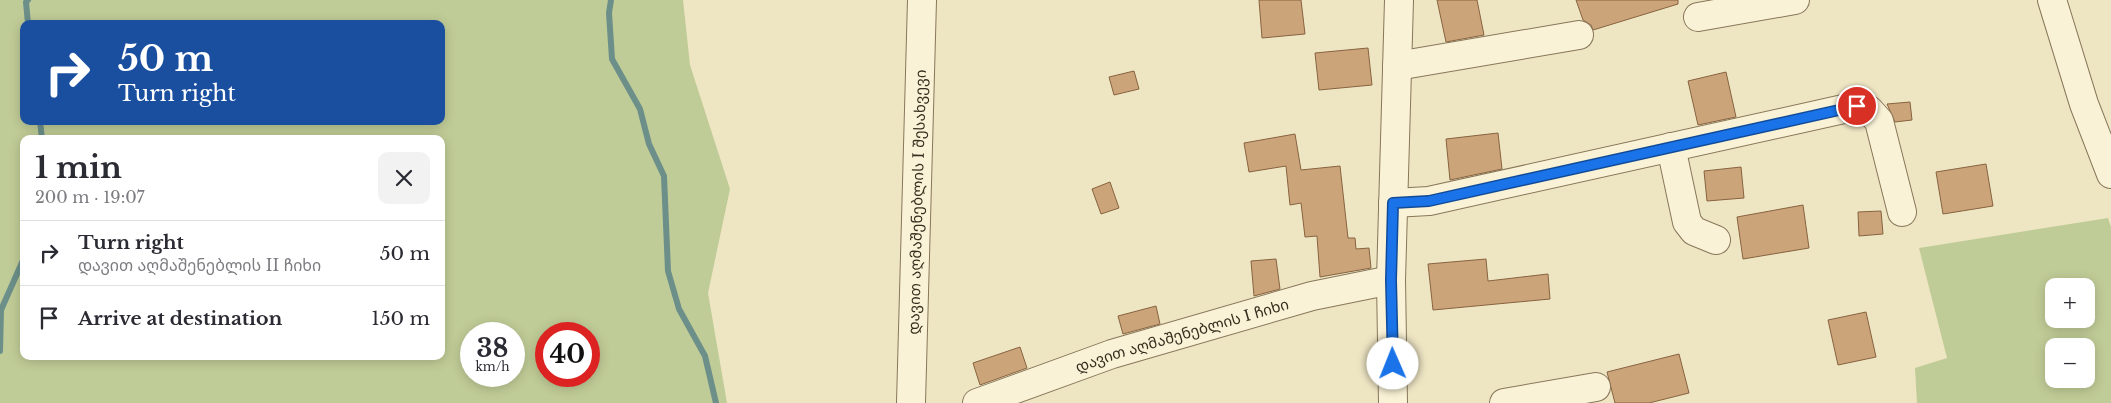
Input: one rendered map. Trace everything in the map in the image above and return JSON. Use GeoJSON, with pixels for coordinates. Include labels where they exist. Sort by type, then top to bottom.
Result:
{"type":"FeatureCollection","features":[{"type":"Feature","properties":{"kind":"street","name":"დავით აღმაშენებლის I შესახვევი"},"geometry":{"type":"LineString","coordinates":[[911,403],[922,0]]}},
{"type":"Feature","properties":{"kind":"street"},"geometry":{"type":"LineString","coordinates":[[1393,403],[1391,280],[1399,0]]}},
{"type":"Feature","properties":{"kind":"street"},"geometry":{"type":"LineString","coordinates":[[1698,17],[1795,0]]}},
{"type":"Feature","properties":{"kind":"street"},"geometry":{"type":"LineString","coordinates":[[2052,0],[2084,104],[2111,174]]}},
{"type":"Feature","properties":{"kind":"street"},"geometry":{"type":"LineString","coordinates":[[1397,66],[1579,35]]}},
{"type":"Feature","properties":{"kind":"street"},"geometry":{"type":"LineString","coordinates":[[1393,203],[1429,201],[1857,106],[1869,110],[1879,121],[1902,212]]}},
{"type":"Feature","properties":{"kind":"street"},"geometry":{"type":"LineString","coordinates":[[1671,147],[1687,222],[1694,231],[1716,240]]}},
{"type":"Feature","properties":{"kind":"street","name":"დავით აღმაშენებლის I ჩიხი"},"geometry":{"type":"LineString","coordinates":[[977,403],[1112,354],[1312,296],[1391,280]]}},
{"type":"Feature","properties":{"kind":"street"},"geometry":{"type":"LineString","coordinates":[[1504,403],[1596,387]]}},
{"type":"Feature","properties":{"kind":"green space"},"geometry":{"type":"Polygon","coordinates":[[[0,0],[683,0],[690,65],[730,189],[708,293],[727,403],[0,403],[0,0]]]}},
{"type":"Feature","properties":{"kind":"green space"},"geometry":{"type":"Polygon","coordinates":[[[2108,218],[2111,227],[2111,403],[1917,403],[1915,368],[1947,358],[1919,248],[2108,218]]]}},
{"type":"Feature","properties":{"kind":"building"},"geometry":{"type":"Polygon","coordinates":[[[1259,0],[1301,0],[1305,34],[1262,38],[1259,0]]]}},
{"type":"Feature","properties":{"kind":"building"},"geometry":{"type":"Polygon","coordinates":[[[1437,0],[1477,0],[1484,35],[1446,42],[1437,0]]]}},
{"type":"Feature","properties":{"kind":"building"},"geometry":{"type":"Polygon","coordinates":[[[1576,0],[1678,0],[1678,4],[1593,30],[1591,25],[1583,20],[1576,0]]]}},
{"type":"Feature","properties":{"kind":"building"},"geometry":{"type":"Polygon","coordinates":[[[1368,48],[1372,85],[1319,90],[1315,53],[1368,48]]]}},
{"type":"Feature","properties":{"kind":"building"},"geometry":{"type":"Polygon","coordinates":[[[1134,71],[1139,89],[1114,95],[1109,77],[1134,71]]]}},
{"type":"Feature","properties":{"kind":"building"},"geometry":{"type":"Polygon","coordinates":[[[1726,72],[1736,117],[1698,125],[1688,81],[1726,72]]]}},
{"type":"Feature","properties":{"kind":"building"},"geometry":{"type":"Polygon","coordinates":[[[1910,102],[1912,120],[1895,122],[1887,104],[1910,102]]]}},
{"type":"Feature","properties":{"kind":"building"},"geometry":{"type":"Polygon","coordinates":[[[1498,133],[1502,169],[1450,180],[1446,139],[1498,133]]]}},
{"type":"Feature","properties":{"kind":"building"},"geometry":{"type":"Polygon","coordinates":[[[1295,134],[1301,170],[1340,166],[1348,238],[1355,238],[1356,249],[1369,248],[1371,268],[1320,277],[1317,236],[1305,237],[1301,203],[1290,205],[1286,166],[1249,172],[1244,143],[1295,134]]]}},
{"type":"Feature","properties":{"kind":"building"},"geometry":{"type":"Polygon","coordinates":[[[1986,164],[1993,206],[1943,214],[1936,172],[1986,164]]]}},
{"type":"Feature","properties":{"kind":"building"},"geometry":{"type":"Polygon","coordinates":[[[1741,167],[1744,198],[1707,201],[1704,171],[1741,167]]]}},
{"type":"Feature","properties":{"kind":"building"},"geometry":{"type":"Polygon","coordinates":[[[1110,182],[1119,208],[1101,214],[1092,189],[1110,182]]]}},
{"type":"Feature","properties":{"kind":"building"},"geometry":{"type":"Polygon","coordinates":[[[1803,205],[1809,248],[1743,259],[1737,217],[1803,205]]]}},
{"type":"Feature","properties":{"kind":"building"},"geometry":{"type":"Polygon","coordinates":[[[1881,211],[1883,234],[1859,236],[1858,212],[1881,211]]]}},
{"type":"Feature","properties":{"kind":"building"},"geometry":{"type":"Polygon","coordinates":[[[1276,259],[1280,289],[1254,296],[1251,261],[1276,259]]]}},
{"type":"Feature","properties":{"kind":"building"},"geometry":{"type":"Polygon","coordinates":[[[1486,259],[1488,281],[1548,274],[1550,299],[1433,310],[1428,264],[1486,259]]]}},
{"type":"Feature","properties":{"kind":"building"},"geometry":{"type":"Polygon","coordinates":[[[1156,306],[1160,324],[1123,334],[1118,316],[1156,306]]]}},
{"type":"Feature","properties":{"kind":"building"},"geometry":{"type":"Polygon","coordinates":[[[1866,312],[1876,357],[1838,365],[1828,320],[1866,312]]]}},
{"type":"Feature","properties":{"kind":"building"},"geometry":{"type":"Polygon","coordinates":[[[1020,347],[1027,368],[980,385],[973,363],[1020,347]]]}},
{"type":"Feature","properties":{"kind":"building"},"geometry":{"type":"Polygon","coordinates":[[[1679,354],[1689,393],[1649,403],[1615,403],[1607,372],[1679,354]]]}},
{"type":"Feature","properties":{"kind":"waterway"},"geometry":{"type":"LineString","coordinates":[[28,0],[26,2],[28,20]]}},
{"type":"Feature","properties":{"kind":"waterway"},"geometry":{"type":"LineString","coordinates":[[611,0],[609,13],[612,59],[640,109],[649,144],[664,176],[668,271],[679,309],[705,356],[716,403]]}},
{"type":"Feature","properties":{"kind":"waterway"},"geometry":{"type":"LineString","coordinates":[[40,125],[42,135]]}},
{"type":"Feature","properties":{"kind":"waterway"},"geometry":{"type":"LineString","coordinates":[[0,351],[1,310],[20,267]]}},
{"type":"Feature","properties":{"kind":"route"},"geometry":{"type":"LineString","coordinates":[[1393,364],[1391,280],[1393,203],[1429,201],[1857,106]]}}]}
